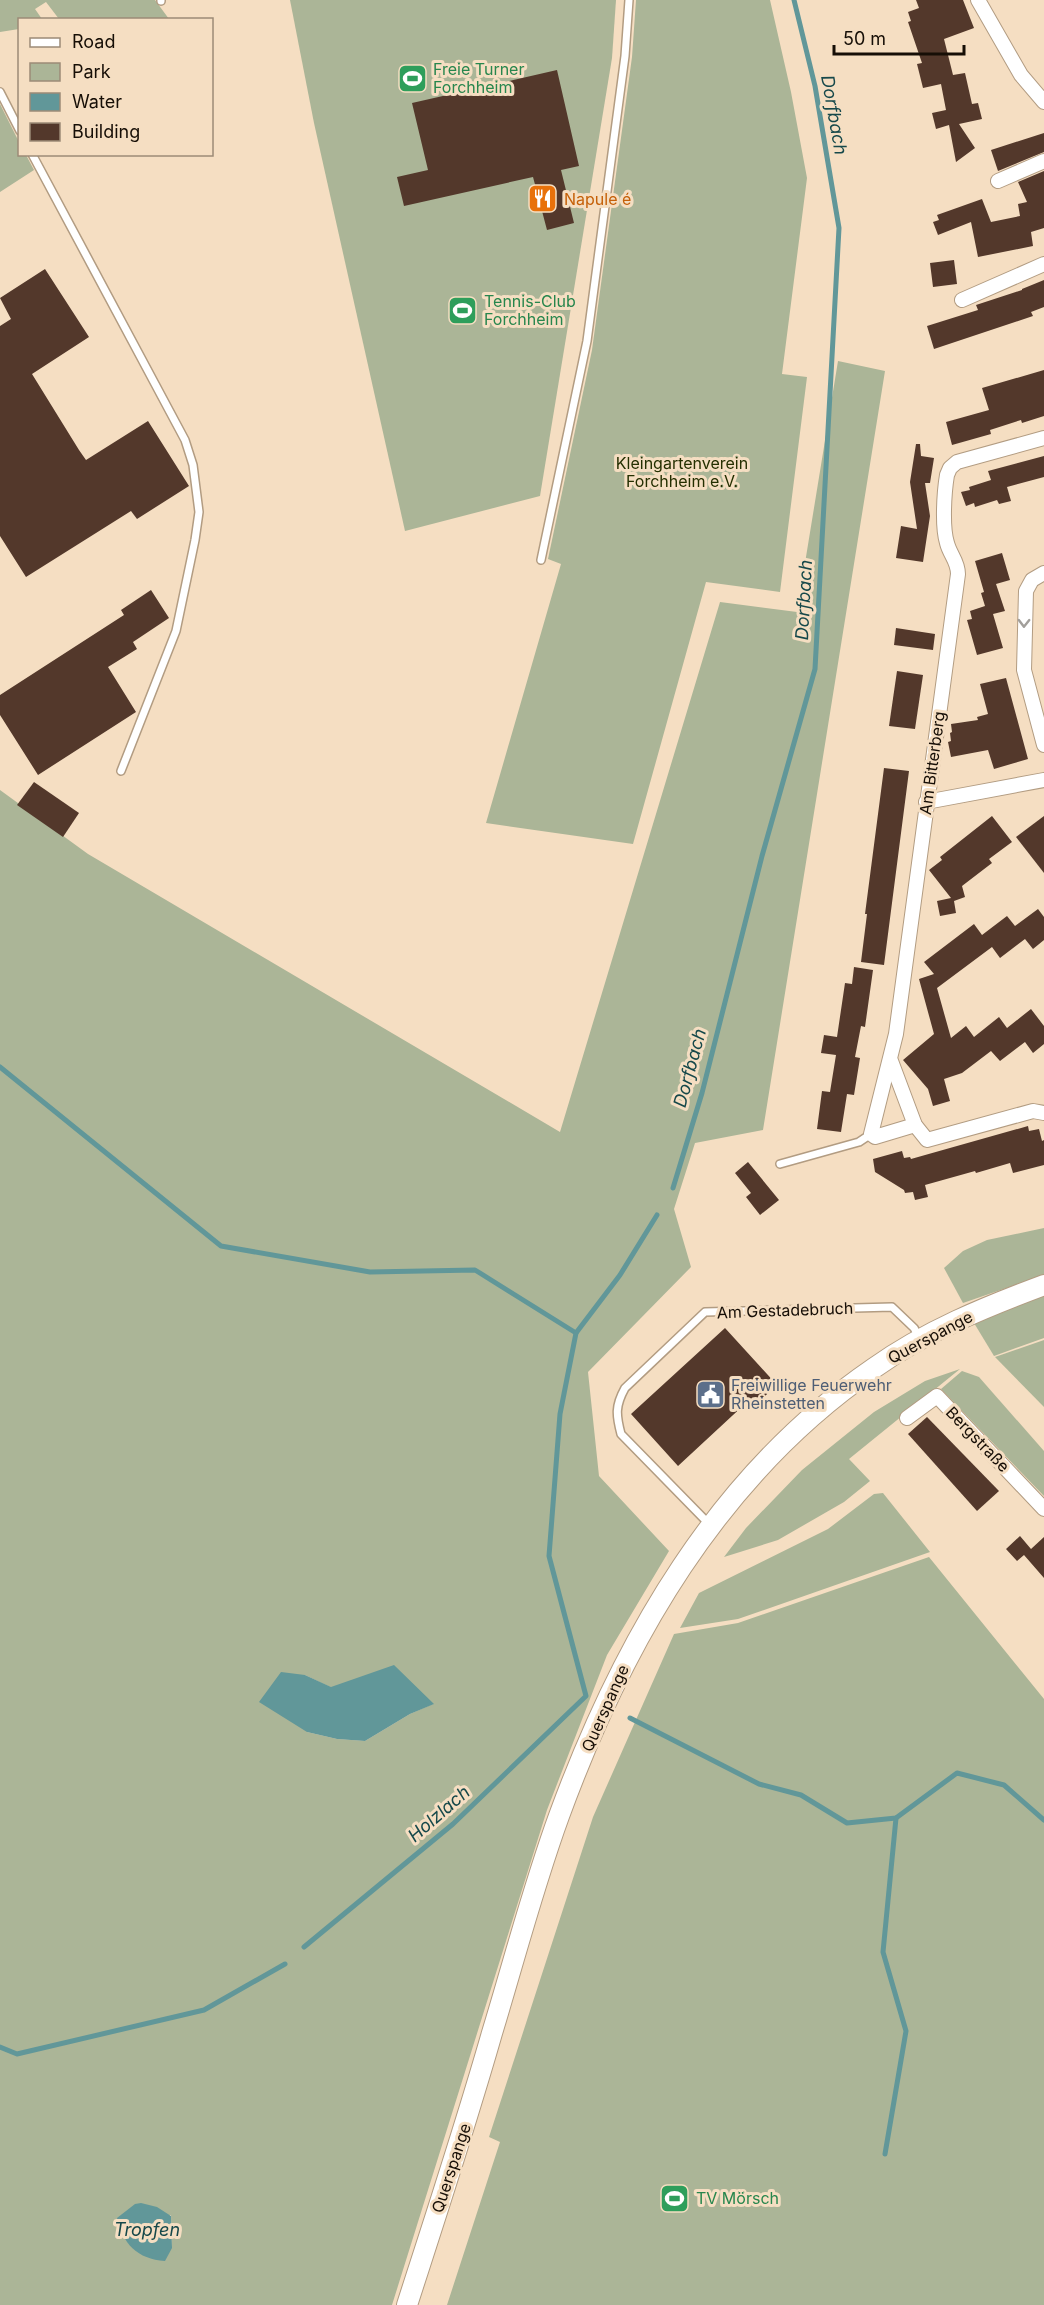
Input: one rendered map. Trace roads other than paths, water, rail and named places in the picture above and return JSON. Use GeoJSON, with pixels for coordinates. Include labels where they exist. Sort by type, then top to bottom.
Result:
{"type":"FeatureCollection","features":[{"type":"Feature","properties":{"kind":"main road","name":"Querspange"},"geometry":{"type":"LineString","coordinates":[[407,2305],[559,1816],[628,1658],[666,1589],[710,1525],[758,1468],[810,1415],[875,1366],[920,1339],[964,1316],[1044,1285]]}},
{"type":"Feature","properties":{"kind":"street"},"geometry":{"type":"LineString","coordinates":[[978,0],[1021,75],[1044,102]]}},
{"type":"Feature","properties":{"kind":"street"},"geometry":{"type":"LineString","coordinates":[[998,181],[1044,162]]}},
{"type":"Feature","properties":{"kind":"street"},"geometry":{"type":"LineString","coordinates":[[962,300],[1044,264]]}},
{"type":"Feature","properties":{"kind":"street","name":"Am Bitterberg"},"geometry":{"type":"LineString","coordinates":[[871,1134],[891,1061],[958,574],[956,560],[946,542],[945,484],[950,468],[957,462],[1044,438]]}},
{"type":"Feature","properties":{"kind":"street"},"geometry":{"type":"LineString","coordinates":[[1044,573],[1032,580],[1026,591],[1024,670],[1044,745]]}},
{"type":"Feature","properties":{"kind":"street"},"geometry":{"type":"LineString","coordinates":[[926,802],[1044,780]]}},
{"type":"Feature","properties":{"kind":"street","name":"Am Bitterberg"},"geometry":{"type":"LineString","coordinates":[[891,1061],[915,1125]]}},
{"type":"Feature","properties":{"kind":"street"},"geometry":{"type":"LineString","coordinates":[[871,1134],[875,1137],[915,1125],[927,1140],[1033,1111],[1044,1113]]}},
{"type":"Feature","properties":{"kind":"street","name":"Bergstraße"},"geometry":{"type":"LineString","coordinates":[[907,1418],[937,1396],[1044,1509]]}},
{"type":"Feature","properties":{"kind":"lane"},"geometry":{"type":"LineString","coordinates":[[541,560],[586,341],[625,56],[629,0]]}},
{"type":"Feature","properties":{"kind":"lane"},"geometry":{"type":"LineString","coordinates":[[0,92],[18,127]]}},
{"type":"Feature","properties":{"kind":"lane"},"geometry":{"type":"LineString","coordinates":[[33,156],[185,440],[193,465],[200,512],[176,631],[121,771]]}},
{"type":"Feature","properties":{"kind":"lane"},"geometry":{"type":"LineString","coordinates":[[780,1164],[860,1142],[871,1134]]}},
{"type":"Feature","properties":{"kind":"lane","name":"Am Gestadebruch"},"geometry":{"type":"LineString","coordinates":[[710,1525],[621,1434],[617,1419],[617,1402],[625,1388],[705,1312],[892,1307],[914,1328],[920,1339]]}},
{"type":"Feature","properties":{"kind":"water"},"geometry":{"type":"Polygon","coordinates":[[[394,1665],[434,1704],[410,1714],[365,1741],[337,1739],[307,1732],[259,1702],[281,1672],[305,1675],[331,1687],[394,1665]]]}},
{"type":"Feature","properties":{"kind":"water","name":"Tropfen"},"geometry":{"type":"Polygon","coordinates":[[[141,2203],[157,2207],[171,2216],[172,2248],[165,2261],[155,2260],[139,2253],[127,2243],[123,2235],[117,2218],[135,2204],[141,2203]]]}},
{"type":"Feature","properties":{"kind":"waterway","name":"Dorfbach"},"geometry":{"type":"LineString","coordinates":[[673,1188],[702,1093],[762,856],[815,669],[839,228],[815,86],[794,0]]}},
{"type":"Feature","properties":{"kind":"waterway"},"geometry":{"type":"LineString","coordinates":[[0,1067],[221,1246],[370,1272],[475,1270],[576,1333]]}},
{"type":"Feature","properties":{"kind":"waterway"},"geometry":{"type":"LineString","coordinates":[[304,1947],[453,1824],[586,1696],[549,1556],[560,1414],[576,1333],[620,1275],[657,1215]]}},
{"type":"Feature","properties":{"kind":"waterway"},"geometry":{"type":"LineString","coordinates":[[630,1718],[759,1784],[801,1795],[847,1823],[896,1818],[957,1773],[1004,1785],[1044,1820]]}},
{"type":"Feature","properties":{"kind":"waterway"},"geometry":{"type":"LineString","coordinates":[[885,2154],[906,2031],[883,1952],[896,1818]]}},
{"type":"Feature","properties":{"kind":"waterway","name":"Holzlach"},"geometry":{"type":"LineString","coordinates":[[0,2047],[17,2054],[204,2010],[285,1964]]}},
{"type":"Feature","properties":{"kind":"place","name":"Freie Turner Forchheim"},"geometry":{"type":"Point","coordinates":[412,78]}},
{"type":"Feature","properties":{"kind":"place","name":"Napule é"},"geometry":{"type":"Point","coordinates":[543,199]}},
{"type":"Feature","properties":{"kind":"place","name":"Tennis-Club Forchheim"},"geometry":{"type":"Point","coordinates":[463,310]}},
{"type":"Feature","properties":{"kind":"place","name":"Freiwillige Feuerwehr Rheinstetten"},"geometry":{"type":"Point","coordinates":[710,1394]}},
{"type":"Feature","properties":{"kind":"place","name":"TV Mörsch"},"geometry":{"type":"Point","coordinates":[675,2198]}},
{"type":"Feature","properties":{"kind":"park label","name":"Kleingartenverein Forchheim e.V."},"geometry":{"type":"Point","coordinates":[682,472]}}]}
